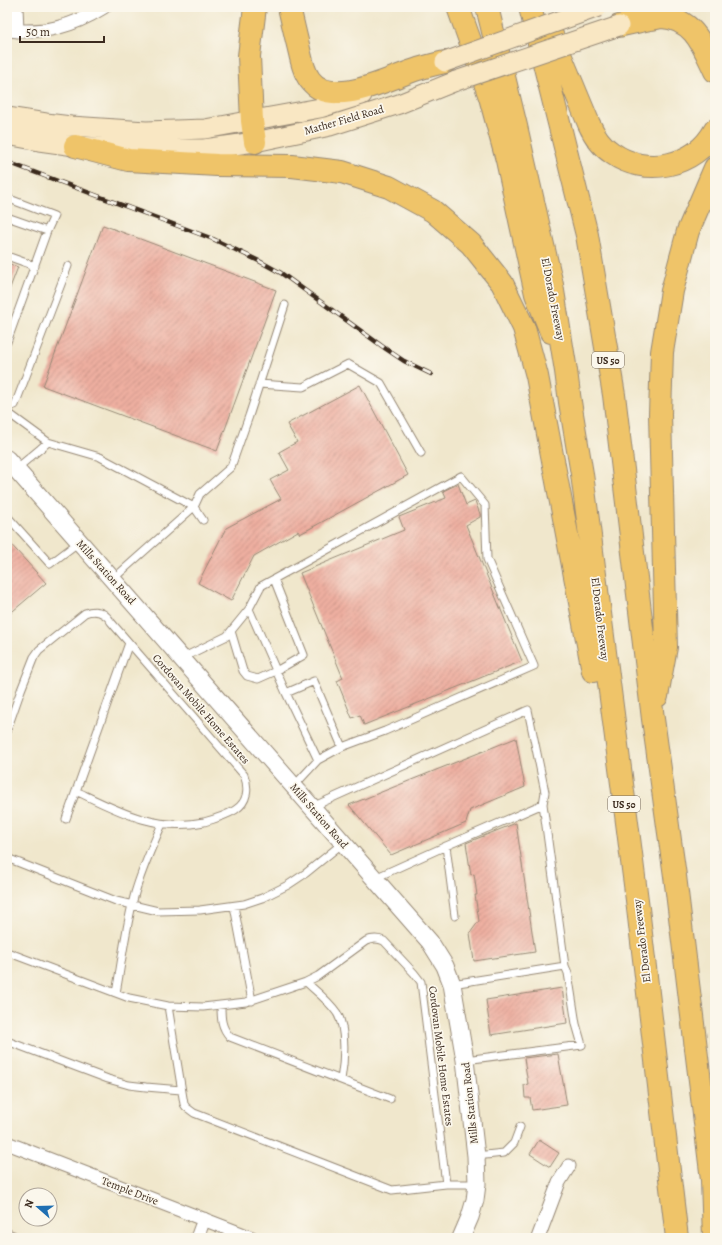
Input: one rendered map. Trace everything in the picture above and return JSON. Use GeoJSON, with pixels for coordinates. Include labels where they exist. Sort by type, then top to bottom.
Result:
{"type":"FeatureCollection","features":[{"type":"Feature","properties":{"kind":"highway"},"geometry":{"type":"LineString","coordinates":[[255,7],[249,56],[252,121],[255,142]]}},
{"type":"Feature","properties":{"kind":"highway"},"geometry":{"type":"LineString","coordinates":[[288,7],[302,63],[309,79],[316,87],[326,91],[353,91],[419,68],[445,62]]}},
{"type":"Feature","properties":{"kind":"highway"},"geometry":{"type":"LineString","coordinates":[[458,7],[490,97],[507,160],[536,294],[566,371]]}},
{"type":"Feature","properties":{"kind":"highway","name":"El Dorado Freeway"},"geometry":{"type":"LineString","coordinates":[[487,7],[552,285],[566,371],[583,482],[637,900],[677,1238]]}},
{"type":"Feature","properties":{"kind":"highway","name":"US 50"},"geometry":{"type":"LineString","coordinates":[[530,7],[587,235],[614,395],[653,719],[675,876],[712,1180],[714,1238]]}},
{"type":"Feature","properties":{"kind":"highway"},"geometry":{"type":"LineString","coordinates":[[540,7],[589,124],[594,134],[612,153],[626,161],[636,164],[652,167],[662,166],[687,158],[708,141],[715,130]]}},
{"type":"Feature","properties":{"kind":"highway"},"geometry":{"type":"LineString","coordinates":[[620,26],[661,17],[679,21],[690,28],[703,45],[715,71]]}},
{"type":"Feature","properties":{"kind":"highway"},"geometry":{"type":"LineString","coordinates":[[75,146],[128,160],[217,165],[292,166],[342,172],[390,187],[433,212],[471,244],[502,283],[524,328],[537,376],[637,900]]}},
{"type":"Feature","properties":{"kind":"highway"},"geometry":{"type":"LineString","coordinates":[[653,719],[666,647],[660,414],[662,352],[672,291],[688,231],[715,168]]}},
{"type":"Feature","properties":{"kind":"main road","name":"Mather Field Road"},"geometry":{"type":"LineString","coordinates":[[7,117],[71,126],[146,130],[205,129],[252,121],[320,108],[388,87],[445,62],[598,7]]}},
{"type":"Feature","properties":{"kind":"main road","name":"Mather Field Road"},"geometry":{"type":"LineString","coordinates":[[7,135],[75,146],[144,149],[204,149],[255,142],[337,123],[399,104],[456,81],[620,26],[665,7]]}},
{"type":"Feature","properties":{"kind":"street"},"geometry":{"type":"LineString","coordinates":[[16,7],[12,30],[42,31],[69,25],[87,18],[104,7]]}},
{"type":"Feature","properties":{"kind":"street","name":"Mills Station Road"},"geometry":{"type":"LineString","coordinates":[[11,464],[430,942],[445,966],[452,984],[465,1060],[476,1156],[477,1184],[475,1200],[461,1238]]}},
{"type":"Feature","properties":{"kind":"street","name":"Temple Drive"},"geometry":{"type":"LineString","coordinates":[[7,1143],[252,1238]]}},
{"type":"Feature","properties":{"kind":"street"},"geometry":{"type":"LineString","coordinates":[[541,1237],[559,1182],[569,1166]]}},
{"type":"Feature","properties":{"kind":"street"},"geometry":{"type":"LineString","coordinates":[[197,1238],[204,1219]]}},
{"type":"Feature","properties":{"kind":"street"},"geometry":{"type":"LineString","coordinates":[[7,1236],[12,1238]]}},
{"type":"Feature","properties":{"kind":"lane"},"geometry":{"type":"LineString","coordinates":[[7,198],[54,216],[47,231],[7,342]]}},
{"type":"Feature","properties":{"kind":"lane"},"geometry":{"type":"LineString","coordinates":[[7,216],[47,231]]}},
{"type":"Feature","properties":{"kind":"lane"},"geometry":{"type":"LineString","coordinates":[[7,256],[35,266]]}},
{"type":"Feature","properties":{"kind":"lane"},"geometry":{"type":"LineString","coordinates":[[7,408],[15,405],[68,266]]}},
{"type":"Feature","properties":{"kind":"lane"},"geometry":{"type":"LineString","coordinates":[[113,579],[194,507],[200,494],[231,467],[285,305]]}},
{"type":"Feature","properties":{"kind":"lane"},"geometry":{"type":"LineString","coordinates":[[259,384],[303,387],[348,364],[381,383],[421,454]]}},
{"type":"Feature","properties":{"kind":"lane"},"geometry":{"type":"LineString","coordinates":[[7,412],[48,442],[100,457],[194,507],[203,520]]}},
{"type":"Feature","properties":{"kind":"lane"},"geometry":{"type":"LineString","coordinates":[[11,464],[40,449],[48,442]]}},
{"type":"Feature","properties":{"kind":"lane"},"geometry":{"type":"LineString","coordinates":[[182,658],[227,636],[249,609],[261,586],[308,562],[461,476],[485,505],[487,559],[534,666],[384,731],[342,747],[318,760],[294,786]]}},
{"type":"Feature","properties":{"kind":"lane"},"geometry":{"type":"LineString","coordinates":[[7,516],[50,564],[79,541]]}},
{"type":"Feature","properties":{"kind":"lane"},"geometry":{"type":"LineString","coordinates":[[231,631],[243,671],[248,676],[258,679],[276,671],[304,655],[274,579]]}},
{"type":"Feature","properties":{"kind":"lane"},"geometry":{"type":"LineString","coordinates":[[249,609],[286,693],[318,760]]}},
{"type":"Feature","properties":{"kind":"lane","name":"Cordovan Mobile Home Estates"},"geometry":{"type":"LineString","coordinates":[[7,730],[34,657],[39,650],[85,613],[97,611],[108,617],[244,775],[248,790],[242,804],[237,809],[223,817],[184,825],[162,824],[145,820],[127,814],[76,791]]}},
{"type":"Feature","properties":{"kind":"lane"},"geometry":{"type":"LineString","coordinates":[[66,819],[129,643]]}},
{"type":"Feature","properties":{"kind":"lane"},"geometry":{"type":"LineString","coordinates":[[286,693],[314,681],[342,747]]}},
{"type":"Feature","properties":{"kind":"lane"},"geometry":{"type":"LineString","coordinates":[[312,807],[528,710],[545,792],[544,804],[565,966],[568,973],[576,1024],[582,1045],[465,1060]]}},
{"type":"Feature","properties":{"kind":"lane"},"geometry":{"type":"LineString","coordinates":[[374,878],[544,804]]}},
{"type":"Feature","properties":{"kind":"lane"},"geometry":{"type":"LineString","coordinates":[[116,993],[132,905],[144,865],[162,824]]}},
{"type":"Feature","properties":{"kind":"lane"},"geometry":{"type":"LineString","coordinates":[[7,858],[116,901],[158,910],[200,910],[234,906],[262,898],[288,885],[343,843]]}},
{"type":"Feature","properties":{"kind":"lane"},"geometry":{"type":"LineString","coordinates":[[446,846],[456,916]]}},
{"type":"Feature","properties":{"kind":"lane"},"geometry":{"type":"LineString","coordinates":[[234,906],[252,1001]]}},
{"type":"Feature","properties":{"kind":"lane","name":"Cordovan Mobile Home Estates"},"geometry":{"type":"LineString","coordinates":[[7,952],[129,998],[168,1006],[203,1007],[252,1001],[306,982],[318,976],[366,941],[372,938],[384,941],[414,973],[420,982],[446,1184]]}},
{"type":"Feature","properties":{"kind":"lane"},"geometry":{"type":"LineString","coordinates":[[452,984],[565,966]]}},
{"type":"Feature","properties":{"kind":"lane"},"geometry":{"type":"LineString","coordinates":[[306,982],[334,1008],[338,1015],[344,1051],[341,1080]]}},
{"type":"Feature","properties":{"kind":"lane"},"geometry":{"type":"LineString","coordinates":[[222,1005],[221,1024],[230,1037],[390,1099]]}},
{"type":"Feature","properties":{"kind":"lane"},"geometry":{"type":"LineString","coordinates":[[168,1006],[184,1104],[194,1113],[392,1190],[446,1184],[477,1184]]}},
{"type":"Feature","properties":{"kind":"lane"},"geometry":{"type":"LineString","coordinates":[[7,1041],[108,1079],[129,1085],[181,1090]]}},
{"type":"Feature","properties":{"kind":"lane"},"geometry":{"type":"LineString","coordinates":[[476,1156],[504,1153],[514,1143],[520,1127]]}},
{"type":"Feature","properties":{"kind":"building"},"geometry":{"type":"Polygon","coordinates":[[[103,225],[276,290],[217,451],[43,386],[103,225]]]}},
{"type":"Feature","properties":{"kind":"building"},"geometry":{"type":"Polygon","coordinates":[[[7,263],[18,267],[8,293],[7,293],[7,263]]]}},
{"type":"Feature","properties":{"kind":"building"},"geometry":{"type":"Polygon","coordinates":[[[360,385],[408,475],[300,534],[298,531],[254,556],[231,601],[198,583],[226,528],[281,499],[270,480],[289,470],[279,452],[297,442],[287,424],[360,385]]]}},
{"type":"Feature","properties":{"kind":"building"},"geometry":{"type":"Polygon","coordinates":[[[458,484],[466,505],[475,501],[480,514],[480,517],[466,525],[522,661],[364,725],[360,715],[352,718],[337,681],[343,678],[300,573],[404,530],[399,517],[446,498],[443,491],[458,484]]]}},
{"type":"Feature","properties":{"kind":"building"},"geometry":{"type":"Polygon","coordinates":[[[7,540],[46,583],[7,616],[7,540]]]}},
{"type":"Feature","properties":{"kind":"building"},"geometry":{"type":"Polygon","coordinates":[[[516,738],[525,787],[470,810],[466,823],[391,855],[349,805],[516,738]]]}},
{"type":"Feature","properties":{"kind":"building"},"geometry":{"type":"Polygon","coordinates":[[[516,823],[535,952],[474,961],[470,933],[479,921],[475,895],[477,895],[474,874],[471,875],[466,843],[516,823]]]}},
{"type":"Feature","properties":{"kind":"building"},"geometry":{"type":"Polygon","coordinates":[[[562,988],[567,1023],[491,1035],[486,1000],[562,988]]]}},
{"type":"Feature","properties":{"kind":"building"},"geometry":{"type":"Polygon","coordinates":[[[558,1054],[567,1105],[532,1110],[530,1098],[525,1098],[524,1085],[528,1084],[524,1058],[558,1054]]]}},
{"type":"Feature","properties":{"kind":"building"},"geometry":{"type":"Polygon","coordinates":[[[539,1140],[559,1153],[550,1167],[530,1154],[539,1140]]]}},
{"type":"Feature","properties":{"kind":"railway"},"geometry":{"type":"LineString","coordinates":[[7,162],[213,239],[259,261],[281,273],[404,361],[431,374]]}}]}
